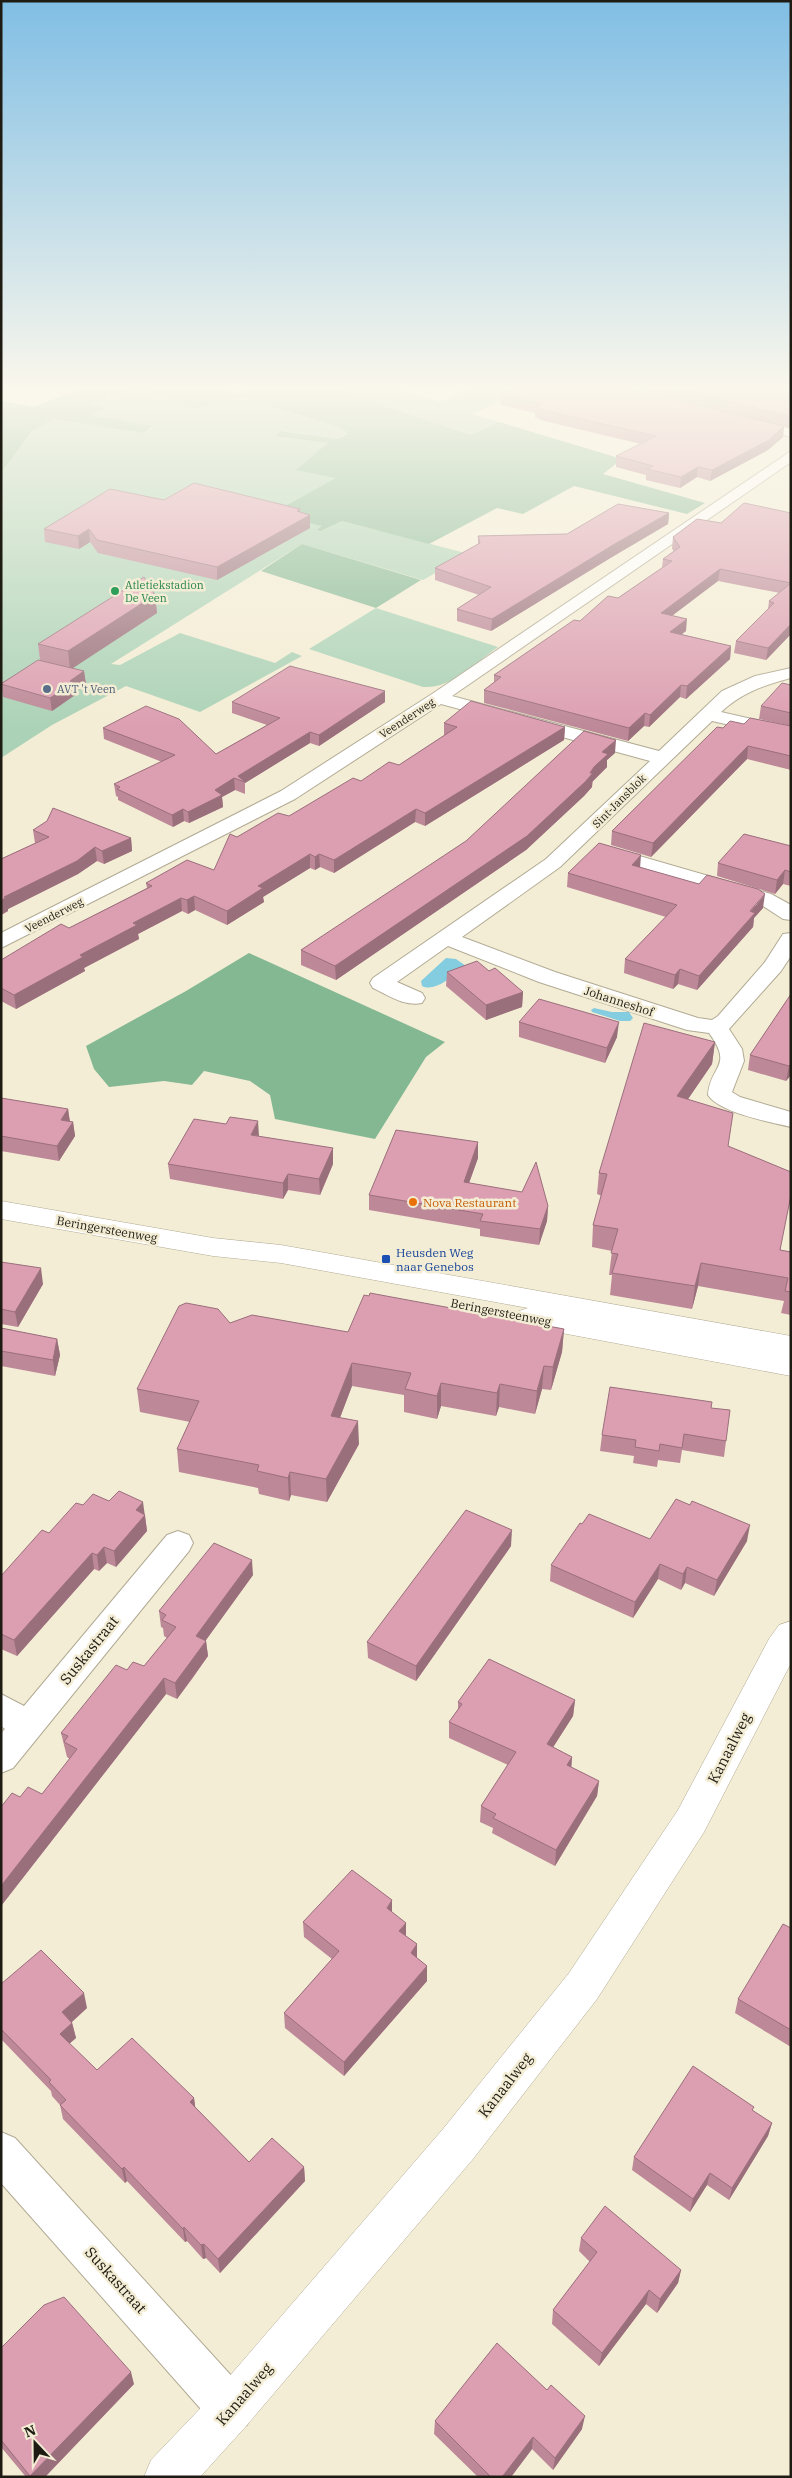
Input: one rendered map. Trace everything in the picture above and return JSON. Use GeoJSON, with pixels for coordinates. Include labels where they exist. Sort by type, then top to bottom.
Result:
{"type":"FeatureCollection","features":[{"type":"Feature","properties":{"kind":"main road","name":"Beringersteenweg"},"geometry":{"type":"LineString","coordinates":[[1,1210],[213,1247],[281,1254],[791,1346]]}},
{"type":"Feature","properties":{"kind":"main road","name":"Beringersteenweg"},"geometry":{"type":"LineString","coordinates":[[213,1247],[281,1268],[791,1366]]}},
{"type":"Feature","properties":{"kind":"main road","name":"Kanaalweg"},"geometry":{"type":"LineString","coordinates":[[168,2477],[232,2409],[458,2144],[583,1986],[691,1821],[787,1635]]}},
{"type":"Feature","properties":{"kind":"street","name":"Veenderweg"},"geometry":{"type":"LineString","coordinates":[[1,942],[288,795],[438,698],[726,500]]}},
{"type":"Feature","properties":{"kind":"street","name":"Sint-Jansblok"},"geometry":{"type":"LineString","coordinates":[[446,938],[553,863],[576,844],[728,695],[743,687],[791,672]]}},
{"type":"Feature","properties":{"kind":"street"},"geometry":{"type":"LineString","coordinates":[[438,698],[662,758]]}},
{"type":"Feature","properties":{"kind":"street"},"geometry":{"type":"LineString","coordinates":[[707,714],[791,734]]}},
{"type":"Feature","properties":{"kind":"street"},"geometry":{"type":"LineString","coordinates":[[576,844],[764,898],[791,914]]}},
{"type":"Feature","properties":{"kind":"street"},"geometry":{"type":"LineString","coordinates":[[414,998],[381,983],[446,938]]}},
{"type":"Feature","properties":{"kind":"street","name":"Johanneshof"},"geometry":{"type":"LineString","coordinates":[[446,938],[566,983],[695,1026],[716,1027]]}},
{"type":"Feature","properties":{"kind":"street"},"geometry":{"type":"LineString","coordinates":[[791,939],[773,966],[726,1021],[716,1027],[733,1054],[732,1068],[720,1086],[720,1095],[730,1102],[791,1120]]}},
{"type":"Feature","properties":{"kind":"street","name":"Suskastraat"},"geometry":{"type":"LineString","coordinates":[[1,1758],[14,1717],[178,1542]]}},
{"type":"Feature","properties":{"kind":"street","name":"Suskastraat"},"geometry":{"type":"LineString","coordinates":[[1,2152],[232,2409]]}},
{"type":"Feature","properties":{"kind":"green space","name":"Atletiekstadion De Veen"},"geometry":{"type":"Polygon","coordinates":[[[1,500],[296,500],[273,512],[323,526],[321,531],[342,521],[469,554],[423,580],[302,544],[111,664],[120,665],[180,633],[275,663],[292,652],[302,656],[200,712],[126,686],[52,725],[1,758],[1,500]]]}},
{"type":"Feature","properties":{"kind":"green space"},"geometry":{"type":"Polygon","coordinates":[[[296,500],[549,500],[523,514],[497,508],[429,544],[342,521],[321,531],[317,530],[322,526],[272,513],[296,500]]]}},
{"type":"Feature","properties":{"kind":"green space"},"geometry":{"type":"Polygon","coordinates":[[[629,500],[693,500],[705,503],[687,514],[629,500]]]}},
{"type":"Feature","properties":{"kind":"green space"},"geometry":{"type":"Polygon","coordinates":[[[302,544],[421,580],[376,608],[261,571],[302,544]]]}},
{"type":"Feature","properties":{"kind":"green space"},"geometry":{"type":"Polygon","coordinates":[[[376,608],[498,647],[454,679],[444,684],[423,687],[309,649],[376,608]]]}},
{"type":"Feature","properties":{"kind":"green space"},"geometry":{"type":"Polygon","coordinates":[[[249,953],[445,1042],[426,1057],[375,1139],[275,1119],[270,1095],[250,1081],[204,1071],[192,1085],[164,1081],[109,1087],[94,1069],[86,1046],[186,991],[249,953]]]}},
{"type":"Feature","properties":{"kind":"water"},"geometry":{"type":"Polygon","coordinates":[[[446,958],[456,959],[466,966],[439,985],[433,987],[422,986],[421,981],[446,958]]]}},
{"type":"Feature","properties":{"kind":"water"},"geometry":{"type":"Polygon","coordinates":[[[594,1008],[612,1012],[629,1012],[633,1018],[630,1021],[620,1021],[592,1012],[591,1010],[594,1008]]]}},
{"type":"Feature","properties":{"kind":"building"},"geometry":{"type":"Polygon","coordinates":[[[92,500],[262,500],[300,509],[297,511],[310,515],[217,567],[97,540],[89,529],[78,536],[44,529],[92,500]]]}},
{"type":"Feature","properties":{"kind":"building"},"geometry":{"type":"Polygon","coordinates":[[[744,503],[791,513],[791,583],[720,569],[661,613],[687,619],[670,632],[731,646],[687,686],[681,685],[650,715],[645,713],[629,728],[484,690],[501,677],[494,675],[574,620],[580,621],[608,596],[618,598],[672,561],[663,559],[680,547],[673,537],[697,519],[721,523],[744,503]]]}},
{"type":"Feature","properties":{"kind":"building"},"geometry":{"type":"Polygon","coordinates":[[[618,504],[669,513],[492,619],[457,609],[491,587],[435,568],[480,543],[478,536],[567,534],[618,504]]]}},
{"type":"Feature","properties":{"kind":"building"},"geometry":{"type":"Polygon","coordinates":[[[144,577],[155,595],[68,651],[38,644],[144,577]]]}},
{"type":"Feature","properties":{"kind":"building"},"geometry":{"type":"Polygon","coordinates":[[[791,583],[791,624],[768,648],[736,641],[774,603],[769,601],[791,583]]]}},
{"type":"Feature","properties":{"kind":"building"},"geometry":{"type":"Polygon","coordinates":[[[38,660],[84,671],[70,681],[74,682],[50,698],[1,684],[38,660]]]}},
{"type":"Feature","properties":{"kind":"building"},"geometry":{"type":"Polygon","coordinates":[[[290,666],[385,691],[319,735],[310,732],[238,776],[245,782],[234,778],[215,790],[222,795],[188,812],[183,809],[172,815],[117,789],[120,787],[114,784],[175,755],[103,728],[146,706],[179,719],[216,754],[280,718],[232,702],[290,666]]]}},
{"type":"Feature","properties":{"kind":"building"},"geometry":{"type":"Polygon","coordinates":[[[782,683],[791,685],[791,713],[761,706],[782,683]]]}},
{"type":"Feature","properties":{"kind":"building"},"geometry":{"type":"Polygon","coordinates":[[[471,701],[565,727],[425,813],[416,809],[334,860],[319,854],[315,857],[310,854],[258,886],[263,888],[227,911],[194,896],[187,900],[181,898],[133,923],[137,925],[80,955],[83,957],[14,995],[1,988],[1,960],[61,924],[69,928],[152,886],[146,883],[187,860],[214,870],[230,834],[237,837],[278,813],[289,816],[353,778],[361,781],[389,762],[399,765],[457,727],[444,723],[471,701]]]}},
{"type":"Feature","properties":{"kind":"building"},"geometry":{"type":"Polygon","coordinates":[[[750,718],[791,726],[791,756],[748,746],[653,843],[612,831],[717,727],[723,728],[730,721],[744,724],[750,718]]]}},
{"type":"Feature","properties":{"kind":"building"},"geometry":{"type":"Polygon","coordinates":[[[584,731],[616,740],[602,752],[608,754],[594,767],[590,773],[593,773],[585,782],[527,836],[335,966],[301,950],[466,841],[584,731]]]}},
{"type":"Feature","properties":{"kind":"building"},"geometry":{"type":"Polygon","coordinates":[[[53,808],[131,838],[102,851],[95,847],[77,861],[1,900],[1,859],[49,837],[33,830],[47,821],[53,808]]]}},
{"type":"Feature","properties":{"kind":"building"},"geometry":{"type":"Polygon","coordinates":[[[744,834],[791,846],[791,872],[785,870],[777,880],[718,863],[744,834]]]}},
{"type":"Feature","properties":{"kind":"building"},"geometry":{"type":"Polygon","coordinates":[[[599,843],[641,855],[632,865],[699,884],[707,875],[758,889],[765,894],[750,911],[755,913],[699,976],[680,969],[675,975],[625,959],[677,905],[568,873],[599,843]]]}},
{"type":"Feature","properties":{"kind":"building"},"geometry":{"type":"Polygon","coordinates":[[[477,961],[489,971],[495,968],[523,992],[486,1005],[447,972],[477,961]]]}},
{"type":"Feature","properties":{"kind":"building"},"geometry":{"type":"Polygon","coordinates":[[[791,994],[791,1064],[789,1066],[750,1055],[791,994]]]}},
{"type":"Feature","properties":{"kind":"building"},"geometry":{"type":"Polygon","coordinates":[[[539,999],[619,1022],[607,1048],[519,1022],[539,999]]]}},
{"type":"Feature","properties":{"kind":"building"},"geometry":{"type":"Polygon","coordinates":[[[644,1023],[715,1042],[677,1096],[733,1113],[728,1146],[791,1172],[791,1195],[780,1250],[791,1252],[791,1292],[785,1291],[788,1278],[701,1263],[695,1286],[612,1273],[618,1254],[611,1253],[618,1229],[593,1225],[607,1174],[599,1173],[644,1023]]]}},
{"type":"Feature","properties":{"kind":"building"},"geometry":{"type":"Polygon","coordinates":[[[1,1098],[68,1109],[61,1120],[73,1122],[57,1146],[1,1136],[1,1098]]]}},
{"type":"Feature","properties":{"kind":"building"},"geometry":{"type":"Polygon","coordinates":[[[230,1117],[258,1121],[251,1135],[333,1148],[319,1179],[288,1174],[283,1183],[168,1164],[194,1119],[226,1124],[230,1117]]]}},
{"type":"Feature","properties":{"kind":"building"},"geometry":{"type":"Polygon","coordinates":[[[396,1130],[478,1142],[464,1182],[522,1192],[536,1162],[548,1206],[540,1229],[480,1221],[483,1214],[369,1195],[396,1130]]]}},
{"type":"Feature","properties":{"kind":"building"},"geometry":{"type":"Polygon","coordinates":[[[1,1262],[41,1268],[15,1312],[1,1309],[1,1262]]]}},
{"type":"Feature","properties":{"kind":"building"},"geometry":{"type":"Polygon","coordinates":[[[370,1293],[564,1329],[553,1367],[544,1366],[537,1391],[500,1384],[497,1393],[441,1383],[437,1396],[405,1389],[411,1373],[352,1363],[331,1416],[358,1421],[326,1479],[290,1472],[288,1478],[257,1471],[259,1465],[177,1449],[199,1401],[137,1389],[179,1306],[186,1303],[218,1309],[230,1323],[252,1315],[348,1332],[364,1295],[369,1296],[370,1293]]]}},
{"type":"Feature","properties":{"kind":"building"},"geometry":{"type":"Polygon","coordinates":[[[1,1328],[57,1339],[53,1360],[1,1351],[1,1328]]]}},
{"type":"Feature","properties":{"kind":"building"},"geometry":{"type":"Polygon","coordinates":[[[610,1387],[712,1402],[711,1408],[730,1410],[726,1441],[684,1434],[682,1448],[660,1444],[659,1451],[635,1447],[636,1440],[602,1435],[610,1387]]]}},
{"type":"Feature","properties":{"kind":"building"},"geometry":{"type":"Polygon","coordinates":[[[119,1491],[143,1502],[136,1510],[145,1515],[114,1551],[104,1547],[97,1555],[92,1553],[14,1640],[1,1634],[1,1576],[42,1530],[49,1533],[76,1503],[83,1505],[93,1494],[109,1501],[119,1491]]]}},
{"type":"Feature","properties":{"kind":"building"},"geometry":{"type":"Polygon","coordinates":[[[676,1499],[690,1505],[692,1501],[750,1525],[717,1580],[687,1567],[683,1574],[660,1564],[635,1602],[551,1565],[580,1523],[582,1524],[589,1514],[650,1539],[676,1499]]]}},
{"type":"Feature","properties":{"kind":"building"},"geometry":{"type":"Polygon","coordinates":[[[466,1510],[512,1530],[416,1666],[367,1642],[466,1510]]]}},
{"type":"Feature","properties":{"kind":"building"},"geometry":{"type":"Polygon","coordinates":[[[214,1543],[252,1560],[196,1636],[206,1641],[175,1683],[164,1678],[1,1886],[1,1807],[12,1793],[20,1797],[28,1787],[42,1794],[77,1749],[64,1742],[68,1736],[61,1733],[116,1665],[127,1670],[133,1662],[144,1666],[176,1627],[162,1620],[166,1615],[159,1611],[214,1543]]]}},
{"type":"Feature","properties":{"kind":"building"},"geometry":{"type":"Polygon","coordinates":[[[489,1659],[575,1700],[547,1744],[572,1757],[567,1765],[599,1781],[556,1850],[493,1818],[496,1814],[481,1806],[516,1752],[449,1722],[462,1704],[458,1702],[489,1659]]]}},
{"type":"Feature","properties":{"kind":"building"},"geometry":{"type":"Polygon","coordinates":[[[352,1870],[392,1900],[387,1908],[406,1923],[399,1931],[417,1944],[411,1953],[427,1966],[344,2062],[284,2013],[339,1951],[303,1922],[352,1870]]]}},
{"type":"Feature","properties":{"kind":"building"},"geometry":{"type":"Polygon","coordinates":[[[783,1924],[791,1928],[791,2030],[738,1999],[783,1924]]]}},
{"type":"Feature","properties":{"kind":"building"},"geometry":{"type":"Polygon","coordinates":[[[41,1950],[84,1993],[62,2012],[72,2023],[60,2034],[97,2070],[132,2038],[194,2098],[190,2102],[249,2162],[272,2138],[304,2167],[218,2259],[204,2244],[201,2245],[184,2227],[183,2229],[124,2167],[122,2169],[60,2105],[66,2100],[49,2082],[51,2080],[1,2029],[1,1984],[41,1950]]]}},
{"type":"Feature","properties":{"kind":"building"},"geometry":{"type":"Polygon","coordinates":[[[693,2066],[754,2107],[752,2110],[772,2123],[732,2188],[710,2173],[693,2199],[634,2157],[693,2066]]]}},
{"type":"Feature","properties":{"kind":"building"},"geometry":{"type":"Polygon","coordinates":[[[605,2206],[681,2270],[660,2299],[649,2290],[602,2353],[553,2310],[597,2252],[581,2238],[605,2206]]]}},
{"type":"Feature","properties":{"kind":"building"},"geometry":{"type":"Polygon","coordinates":[[[64,2297],[131,2372],[30,2476],[1,2440],[1,2348],[44,2305],[64,2297]]]}},
{"type":"Feature","properties":{"kind":"building"},"geometry":{"type":"Polygon","coordinates":[[[497,2343],[547,2390],[551,2385],[585,2416],[555,2458],[533,2437],[502,2477],[491,2477],[435,2421],[497,2343]]]}},
{"type":"Feature","properties":{"kind":"place","name":"Atletiekstadion De Veen"},"geometry":{"type":"Point","coordinates":[115,591]}},
{"type":"Feature","properties":{"kind":"place","name":"AVT 't Veen"},"geometry":{"type":"Point","coordinates":[47,689]}},
{"type":"Feature","properties":{"kind":"place","name":"Nova Restaurant"},"geometry":{"type":"Point","coordinates":[413,1202]}},
{"type":"Feature","properties":{"kind":"place","name":"Heusden Weg naar Genebos"},"geometry":{"type":"Point","coordinates":[386,1259]}}]}
